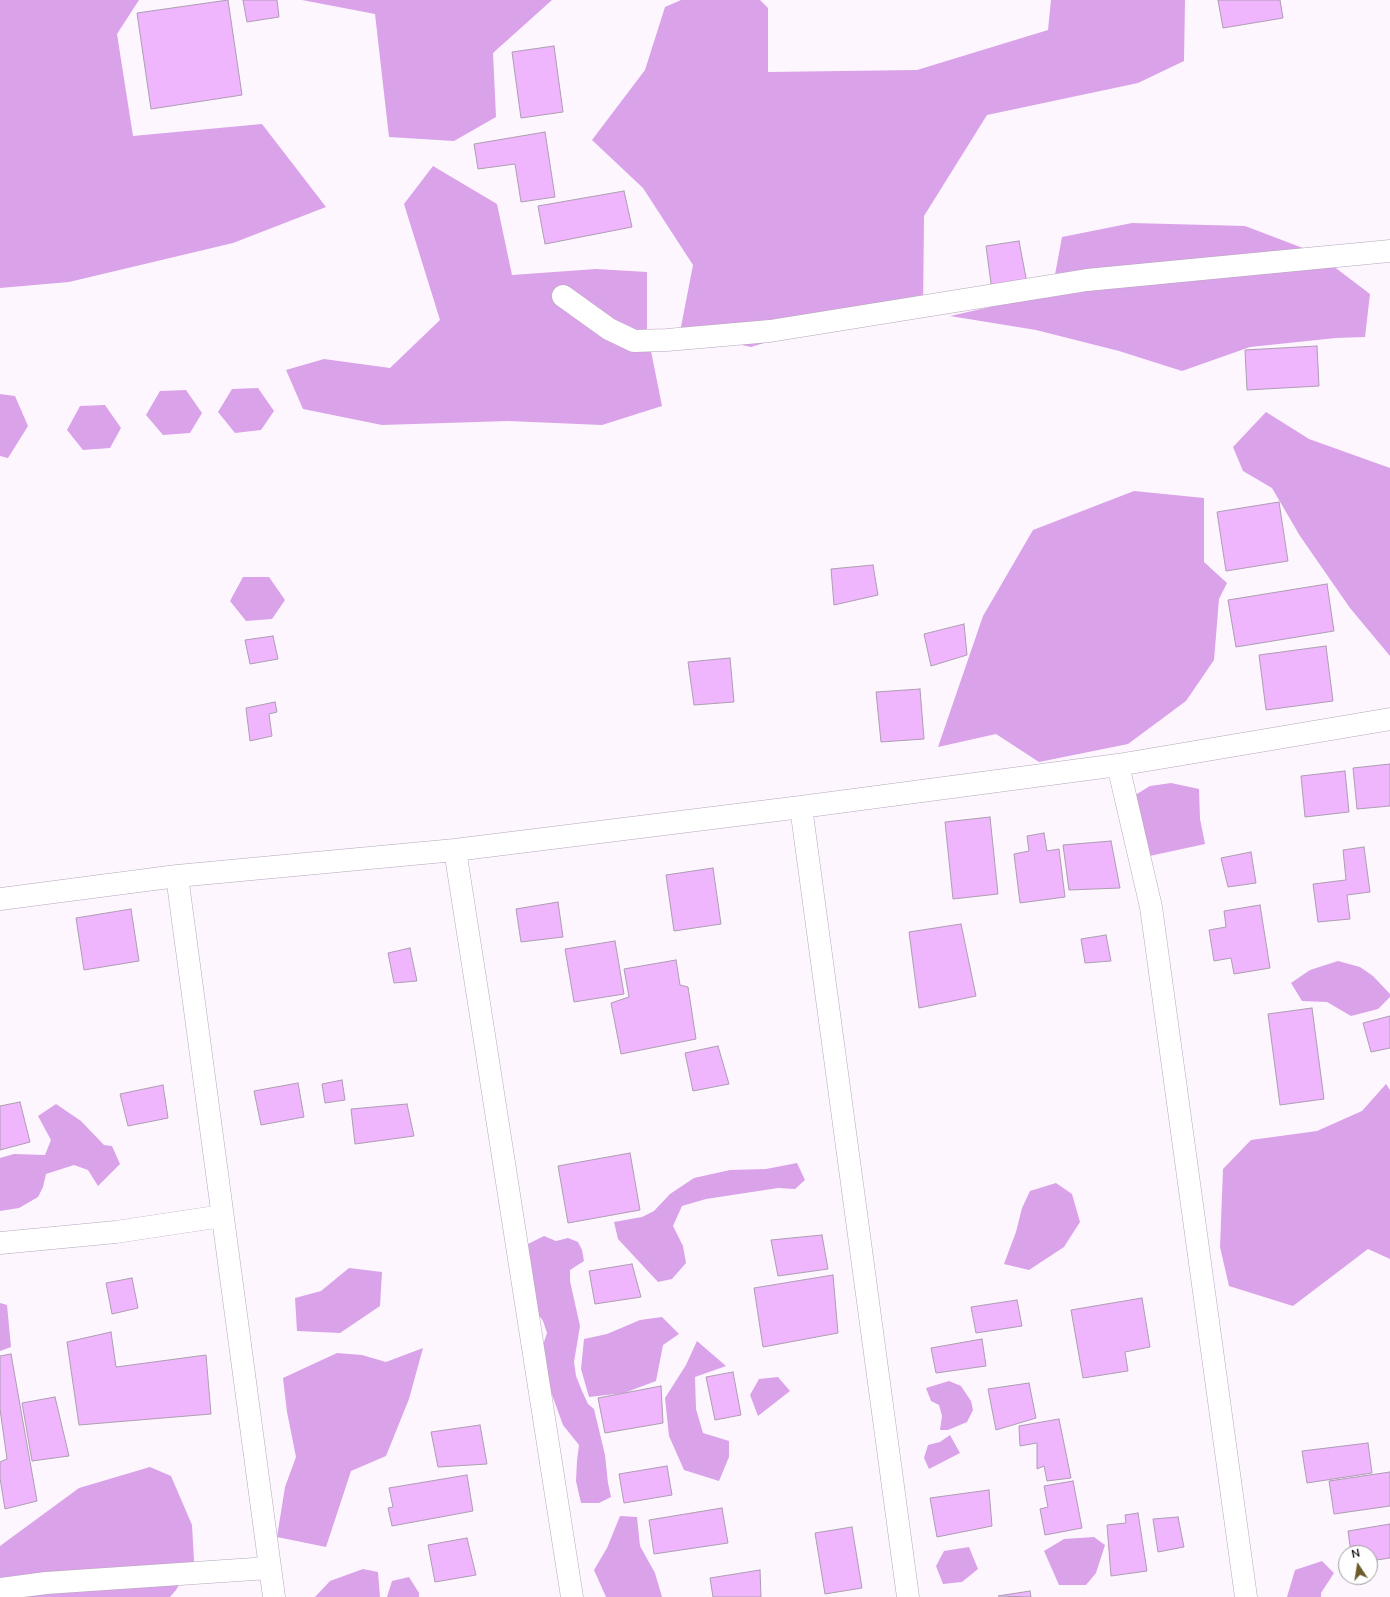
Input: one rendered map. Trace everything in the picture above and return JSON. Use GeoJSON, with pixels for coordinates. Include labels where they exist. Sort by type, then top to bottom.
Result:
{"type":"FeatureCollection","features":[{"type":"Feature","properties":{"kind":"street"},"geometry":{"type":"LineString","coordinates":[[563,296],[609,329],[634,341],[667,340],[770,331],[1087,280],[1390,251]]}},
{"type":"Feature","properties":{"kind":"street"},"geometry":{"type":"LineString","coordinates":[[0,899],[177,876],[455,850],[801,807],[1118,765],[1390,719]]}},
{"type":"Feature","properties":{"kind":"street"},"geometry":{"type":"LineString","coordinates":[[1118,765],[1151,907],[1246,1597]]}},
{"type":"Feature","properties":{"kind":"street"},"geometry":{"type":"LineString","coordinates":[[801,807],[908,1597]]}},
{"type":"Feature","properties":{"kind":"street"},"geometry":{"type":"LineString","coordinates":[[455,850],[572,1597]]}},
{"type":"Feature","properties":{"kind":"street"},"geometry":{"type":"LineString","coordinates":[[177,876],[274,1597]]}},
{"type":"Feature","properties":{"kind":"street"},"geometry":{"type":"LineString","coordinates":[[0,1243],[116,1232],[222,1216]]}},
{"type":"Feature","properties":{"kind":"street"},"geometry":{"type":"LineString","coordinates":[[0,1589],[46,1583],[269,1568]]}},
{"type":"Feature","properties":{"kind":"shaded area"},"geometry":{"type":"Polygon","coordinates":[[[0,0],[139,0],[117,34],[133,136],[262,124],[326,207],[233,243],[69,282],[0,288],[0,0]]]}},
{"type":"Feature","properties":{"kind":"shaded area"},"geometry":{"type":"Polygon","coordinates":[[[302,0],[552,0],[493,53],[496,117],[454,141],[389,137],[375,14],[302,0]]]}},
{"type":"Feature","properties":{"kind":"shaded area"},"geometry":{"type":"Polygon","coordinates":[[[681,0],[760,0],[768,8],[768,72],[917,70],[1048,30],[1051,0],[1185,0],[1184,61],[1138,83],[987,115],[924,216],[923,312],[861,313],[751,347],[680,332],[693,265],[643,188],[592,140],[645,70],[665,7],[681,0]]]}},
{"type":"Feature","properties":{"kind":"shaded area"},"geometry":{"type":"Polygon","coordinates":[[[433,166],[497,204],[512,275],[596,269],[647,272],[647,331],[662,406],[602,425],[508,421],[382,425],[303,409],[286,370],[324,359],[390,368],[440,320],[404,204],[433,166]]]}},
{"type":"Feature","properties":{"kind":"shaded area"},"geometry":{"type":"Polygon","coordinates":[[[1132,223],[1245,226],[1316,253],[1370,294],[1365,337],[1336,338],[1250,347],[1182,371],[1119,351],[1036,330],[950,316],[999,305],[1054,280],[1062,237],[1132,223]]]}},
{"type":"Feature","properties":{"kind":"shaded area"},"geometry":{"type":"Polygon","coordinates":[[[258,388],[274,411],[261,430],[235,433],[218,412],[232,389],[258,388]]]}},
{"type":"Feature","properties":{"kind":"shaded area"},"geometry":{"type":"Polygon","coordinates":[[[186,390],[202,413],[190,433],[163,435],[146,415],[160,391],[186,390]]]}},
{"type":"Feature","properties":{"kind":"shaded area"},"geometry":{"type":"Polygon","coordinates":[[[0,394],[15,396],[28,426],[8,458],[0,456],[0,394]]]}},
{"type":"Feature","properties":{"kind":"shaded area"},"geometry":{"type":"Polygon","coordinates":[[[105,405],[121,428],[110,448],[83,450],[67,430],[80,406],[105,405]]]}},
{"type":"Feature","properties":{"kind":"shaded area"},"geometry":{"type":"Polygon","coordinates":[[[1266,412],[1309,439],[1390,468],[1390,656],[1350,608],[1300,536],[1272,488],[1243,471],[1233,447],[1266,412]]]}},
{"type":"Feature","properties":{"kind":"shaded area"},"geometry":{"type":"Polygon","coordinates":[[[1134,491],[1204,498],[1204,562],[1227,583],[1219,599],[1214,660],[1186,701],[1128,744],[1039,762],[996,734],[938,747],[983,616],[1033,530],[1134,491]]]}},
{"type":"Feature","properties":{"kind":"shaded area"},"geometry":{"type":"Polygon","coordinates":[[[243,577],[269,577],[285,600],[272,619],[246,621],[230,601],[243,577]]]}},
{"type":"Feature","properties":{"kind":"shaded area"},"geometry":{"type":"Polygon","coordinates":[[[1171,783],[1199,789],[1200,819],[1205,844],[1145,857],[1132,797],[1150,786],[1171,783]]]}},
{"type":"Feature","properties":{"kind":"shaded area"},"geometry":{"type":"Polygon","coordinates":[[[1338,961],[1360,967],[1373,976],[1390,994],[1390,997],[1378,1009],[1351,1016],[1327,1002],[1302,1001],[1291,983],[1310,970],[1338,961]]]}},
{"type":"Feature","properties":{"kind":"shaded area"},"geometry":{"type":"Polygon","coordinates":[[[1386,1084],[1390,1090],[1390,1259],[1368,1249],[1293,1306],[1229,1286],[1220,1247],[1223,1169],[1251,1140],[1317,1131],[1362,1111],[1386,1084]]]}},
{"type":"Feature","properties":{"kind":"shaded area"},"geometry":{"type":"Polygon","coordinates":[[[56,1104],[81,1121],[104,1145],[112,1146],[120,1164],[98,1186],[88,1170],[74,1165],[46,1174],[43,1187],[38,1197],[19,1208],[0,1211],[0,1158],[14,1154],[45,1155],[51,1140],[38,1116],[56,1104]]]}},
{"type":"Feature","properties":{"kind":"shaded area"},"geometry":{"type":"Polygon","coordinates":[[[797,1163],[805,1180],[795,1189],[778,1188],[706,1199],[682,1206],[673,1226],[683,1246],[686,1263],[672,1279],[658,1282],[618,1239],[614,1222],[642,1217],[654,1211],[670,1194],[694,1178],[730,1170],[766,1169],[797,1163]]]}},
{"type":"Feature","properties":{"kind":"shaded area"},"geometry":{"type":"Polygon","coordinates":[[[1056,1183],[1072,1194],[1080,1222],[1064,1247],[1029,1270],[1004,1264],[1016,1232],[1022,1208],[1030,1191],[1056,1183]]]}},
{"type":"Feature","properties":{"kind":"shaded area"},"geometry":{"type":"Polygon","coordinates":[[[544,1236],[556,1241],[568,1238],[578,1242],[582,1250],[584,1261],[570,1270],[570,1281],[580,1326],[574,1362],[576,1376],[582,1391],[588,1404],[594,1409],[605,1455],[611,1497],[599,1503],[581,1503],[576,1481],[579,1445],[563,1425],[547,1381],[540,1354],[547,1333],[543,1321],[536,1311],[528,1244],[544,1236]]]}},
{"type":"Feature","properties":{"kind":"shaded area"},"geometry":{"type":"Polygon","coordinates":[[[349,1268],[382,1272],[380,1306],[340,1333],[297,1331],[295,1298],[321,1291],[349,1268]]]}},
{"type":"Feature","properties":{"kind":"shaded area"},"geometry":{"type":"Polygon","coordinates":[[[0,1303],[7,1305],[11,1347],[0,1351],[0,1303]]]}},
{"type":"Feature","properties":{"kind":"shaded area"},"geometry":{"type":"Polygon","coordinates":[[[662,1317],[679,1334],[663,1345],[656,1381],[624,1393],[589,1397],[581,1369],[584,1339],[607,1334],[640,1320],[662,1317]]]}},
{"type":"Feature","properties":{"kind":"shaded area"},"geometry":{"type":"Polygon","coordinates":[[[697,1341],[726,1366],[695,1377],[696,1409],[703,1433],[729,1441],[729,1457],[719,1481],[684,1470],[669,1436],[665,1398],[686,1365],[697,1341]]]}},
{"type":"Feature","properties":{"kind":"shaded area"},"geometry":{"type":"Polygon","coordinates":[[[423,1348],[409,1399],[386,1456],[351,1471],[326,1547],[277,1537],[285,1487],[296,1457],[287,1412],[283,1378],[337,1353],[362,1355],[386,1362],[423,1348]]]}},
{"type":"Feature","properties":{"kind":"shaded area"},"geometry":{"type":"Polygon","coordinates":[[[778,1377],[790,1391],[758,1416],[750,1395],[759,1379],[778,1377]]]}},
{"type":"Feature","properties":{"kind":"shaded area"},"geometry":{"type":"Polygon","coordinates":[[[949,1381],[961,1386],[971,1401],[973,1410],[967,1422],[948,1430],[940,1430],[942,1416],[939,1405],[931,1401],[926,1388],[949,1381]]]}},
{"type":"Feature","properties":{"kind":"shaded area"},"geometry":{"type":"Polygon","coordinates":[[[950,1435],[960,1453],[929,1469],[924,1458],[928,1445],[940,1442],[950,1435]]]}},
{"type":"Feature","properties":{"kind":"shaded area"},"geometry":{"type":"Polygon","coordinates":[[[150,1467],[171,1476],[192,1525],[194,1561],[170,1597],[5,1597],[0,1580],[0,1546],[79,1488],[150,1467]]]}},
{"type":"Feature","properties":{"kind":"shaded area"},"geometry":{"type":"Polygon","coordinates":[[[620,1516],[637,1517],[640,1546],[655,1573],[662,1597],[606,1597],[594,1570],[607,1548],[620,1516]]]}},
{"type":"Feature","properties":{"kind":"shaded area"},"geometry":{"type":"Polygon","coordinates":[[[1094,1537],[1105,1545],[1096,1573],[1086,1585],[1059,1585],[1044,1551],[1064,1539],[1094,1537]]]}},
{"type":"Feature","properties":{"kind":"shaded area"},"geometry":{"type":"Polygon","coordinates":[[[969,1547],[978,1569],[962,1582],[943,1584],[936,1566],[944,1551],[969,1547]]]}},
{"type":"Feature","properties":{"kind":"shaded area"},"geometry":{"type":"Polygon","coordinates":[[[1322,1561],[1334,1573],[1321,1593],[1321,1597],[1287,1597],[1295,1570],[1322,1561]]]}},
{"type":"Feature","properties":{"kind":"shaded area"},"geometry":{"type":"Polygon","coordinates":[[[363,1569],[378,1572],[380,1597],[315,1597],[330,1581],[363,1569]]]}},
{"type":"Feature","properties":{"kind":"shaded area"},"geometry":{"type":"Polygon","coordinates":[[[409,1577],[419,1593],[419,1597],[387,1597],[392,1581],[409,1577]]]}},
{"type":"Feature","properties":{"kind":"building"},"geometry":{"type":"Polygon","coordinates":[[[228,0],[242,95],[151,109],[137,13],[228,0]]]}},
{"type":"Feature","properties":{"kind":"building"},"geometry":{"type":"Polygon","coordinates":[[[243,0],[277,0],[279,17],[247,22],[243,0]]]}},
{"type":"Feature","properties":{"kind":"building"},"geometry":{"type":"Polygon","coordinates":[[[1218,0],[1280,0],[1283,18],[1223,28],[1218,0]]]}},
{"type":"Feature","properties":{"kind":"building"},"geometry":{"type":"Polygon","coordinates":[[[554,46],[563,112],[521,118],[512,52],[554,46]]]}},
{"type":"Feature","properties":{"kind":"building"},"geometry":{"type":"Polygon","coordinates":[[[545,132],[555,197],[521,202],[515,164],[478,169],[474,144],[545,132]]]}},
{"type":"Feature","properties":{"kind":"building"},"geometry":{"type":"Polygon","coordinates":[[[624,191],[632,227],[545,244],[538,206],[624,191]]]}},
{"type":"Feature","properties":{"kind":"building"},"geometry":{"type":"Polygon","coordinates":[[[1019,241],[1027,283],[992,291],[986,246],[1019,241]]]}},
{"type":"Feature","properties":{"kind":"building"},"geometry":{"type":"Polygon","coordinates":[[[1317,346],[1319,386],[1247,390],[1245,350],[1317,346]]]}},
{"type":"Feature","properties":{"kind":"building"},"geometry":{"type":"Polygon","coordinates":[[[1279,502],[1288,561],[1226,571],[1217,512],[1279,502]]]}},
{"type":"Feature","properties":{"kind":"building"},"geometry":{"type":"Polygon","coordinates":[[[873,565],[878,595],[834,605],[831,569],[873,565]]]}},
{"type":"Feature","properties":{"kind":"building"},"geometry":{"type":"Polygon","coordinates":[[[1327,584],[1334,631],[1236,647],[1228,600],[1327,584]]]}},
{"type":"Feature","properties":{"kind":"building"},"geometry":{"type":"Polygon","coordinates":[[[964,624],[967,655],[931,666],[924,634],[964,624]]]}},
{"type":"Feature","properties":{"kind":"building"},"geometry":{"type":"Polygon","coordinates":[[[273,636],[278,659],[250,664],[245,640],[273,636]]]}},
{"type":"Feature","properties":{"kind":"building"},"geometry":{"type":"Polygon","coordinates":[[[1326,646],[1333,701],[1266,710],[1259,655],[1326,646]]]}},
{"type":"Feature","properties":{"kind":"building"},"geometry":{"type":"Polygon","coordinates":[[[730,658],[734,702],[694,705],[688,662],[730,658]]]}},
{"type":"Feature","properties":{"kind":"building"},"geometry":{"type":"Polygon","coordinates":[[[920,689],[924,739],[881,742],[876,692],[920,689]]]}},
{"type":"Feature","properties":{"kind":"building"},"geometry":{"type":"Polygon","coordinates":[[[275,702],[277,712],[269,714],[272,736],[250,741],[246,708],[275,702]]]}},
{"type":"Feature","properties":{"kind":"building"},"geometry":{"type":"Polygon","coordinates":[[[1390,764],[1390,806],[1357,809],[1353,768],[1390,764]]]}},
{"type":"Feature","properties":{"kind":"building"},"geometry":{"type":"Polygon","coordinates":[[[1345,771],[1349,812],[1305,817],[1301,776],[1345,771]]]}},
{"type":"Feature","properties":{"kind":"building"},"geometry":{"type":"Polygon","coordinates":[[[990,817],[998,894],[953,899],[945,822],[990,817]]]}},
{"type":"Feature","properties":{"kind":"building"},"geometry":{"type":"Polygon","coordinates":[[[1044,833],[1047,851],[1059,849],[1065,897],[1020,903],[1014,854],[1029,851],[1027,836],[1044,833]]]}},
{"type":"Feature","properties":{"kind":"building"},"geometry":{"type":"Polygon","coordinates":[[[1111,841],[1120,888],[1069,890],[1063,845],[1111,841]]]}},
{"type":"Feature","properties":{"kind":"building"},"geometry":{"type":"Polygon","coordinates":[[[1364,847],[1370,892],[1347,895],[1350,919],[1318,922],[1313,884],[1346,880],[1343,850],[1364,847]]]}},
{"type":"Feature","properties":{"kind":"building"},"geometry":{"type":"Polygon","coordinates":[[[1251,852],[1256,883],[1228,887],[1221,858],[1251,852]]]}},
{"type":"Feature","properties":{"kind":"building"},"geometry":{"type":"Polygon","coordinates":[[[713,868],[721,924],[674,931],[666,875],[713,868]]]}},
{"type":"Feature","properties":{"kind":"building"},"geometry":{"type":"Polygon","coordinates":[[[558,902],[563,937],[521,942],[516,909],[558,902]]]}},
{"type":"Feature","properties":{"kind":"building"},"geometry":{"type":"Polygon","coordinates":[[[1260,905],[1270,968],[1234,974],[1231,958],[1214,961],[1209,930],[1226,927],[1224,911],[1260,905]]]}},
{"type":"Feature","properties":{"kind":"building"},"geometry":{"type":"Polygon","coordinates":[[[131,909],[139,961],[84,970],[76,918],[131,909]]]}},
{"type":"Feature","properties":{"kind":"building"},"geometry":{"type":"Polygon","coordinates":[[[961,924],[976,996],[919,1008],[909,932],[961,924]]]}},
{"type":"Feature","properties":{"kind":"building"},"geometry":{"type":"Polygon","coordinates":[[[1106,935],[1111,961],[1085,963],[1081,939],[1106,935]]]}},
{"type":"Feature","properties":{"kind":"building"},"geometry":{"type":"Polygon","coordinates":[[[615,941],[624,994],[574,1002],[565,949],[615,941]]]}},
{"type":"Feature","properties":{"kind":"building"},"geometry":{"type":"Polygon","coordinates":[[[410,948],[417,981],[394,983],[388,953],[410,948]]]}},
{"type":"Feature","properties":{"kind":"building"},"geometry":{"type":"Polygon","coordinates":[[[676,960],[680,985],[688,987],[696,1039],[621,1054],[611,1003],[629,997],[624,969],[676,960]]]}},
{"type":"Feature","properties":{"kind":"building"},"geometry":{"type":"Polygon","coordinates":[[[1312,1008],[1324,1099],[1280,1105],[1268,1014],[1312,1008]]]}},
{"type":"Feature","properties":{"kind":"building"},"geometry":{"type":"Polygon","coordinates":[[[1390,1016],[1390,1048],[1371,1052],[1363,1023],[1390,1016]]]}},
{"type":"Feature","properties":{"kind":"building"},"geometry":{"type":"Polygon","coordinates":[[[718,1046],[729,1084],[693,1091],[685,1053],[718,1046]]]}},
{"type":"Feature","properties":{"kind":"building"},"geometry":{"type":"Polygon","coordinates":[[[342,1080],[345,1100],[325,1103],[322,1084],[342,1080]]]}},
{"type":"Feature","properties":{"kind":"building"},"geometry":{"type":"Polygon","coordinates":[[[298,1083],[304,1117],[261,1125],[254,1091],[298,1083]]]}},
{"type":"Feature","properties":{"kind":"building"},"geometry":{"type":"Polygon","coordinates":[[[163,1085],[168,1118],[128,1126],[120,1094],[163,1085]]]}},
{"type":"Feature","properties":{"kind":"building"},"geometry":{"type":"Polygon","coordinates":[[[20,1102],[30,1142],[0,1150],[0,1106],[20,1102]]]}},
{"type":"Feature","properties":{"kind":"building"},"geometry":{"type":"Polygon","coordinates":[[[407,1104],[414,1136],[355,1144],[351,1109],[407,1104]]]}},
{"type":"Feature","properties":{"kind":"building"},"geometry":{"type":"Polygon","coordinates":[[[630,1153],[640,1210],[568,1223],[558,1166],[630,1153]]]}},
{"type":"Feature","properties":{"kind":"building"},"geometry":{"type":"Polygon","coordinates":[[[822,1235],[828,1269],[778,1276],[771,1240],[822,1235]]]}},
{"type":"Feature","properties":{"kind":"building"},"geometry":{"type":"Polygon","coordinates":[[[632,1264],[641,1297],[595,1304],[589,1271],[632,1264]]]}},
{"type":"Feature","properties":{"kind":"building"},"geometry":{"type":"Polygon","coordinates":[[[833,1275],[838,1333],[763,1347],[754,1288],[833,1275]]]}},
{"type":"Feature","properties":{"kind":"building"},"geometry":{"type":"Polygon","coordinates":[[[132,1278],[138,1308],[112,1314],[106,1283],[132,1278]]]}},
{"type":"Feature","properties":{"kind":"building"},"geometry":{"type":"Polygon","coordinates":[[[1142,1298],[1150,1347],[1125,1352],[1128,1371],[1083,1378],[1071,1310],[1142,1298]]]}},
{"type":"Feature","properties":{"kind":"building"},"geometry":{"type":"Polygon","coordinates":[[[1017,1300],[1022,1326],[976,1333],[971,1307],[1017,1300]]]}},
{"type":"Feature","properties":{"kind":"building"},"geometry":{"type":"Polygon","coordinates":[[[111,1332],[116,1367],[206,1355],[211,1414],[79,1425],[67,1342],[111,1332]]]}},
{"type":"Feature","properties":{"kind":"building"},"geometry":{"type":"Polygon","coordinates":[[[982,1339],[986,1366],[936,1373],[931,1348],[982,1339]]]}},
{"type":"Feature","properties":{"kind":"building"},"geometry":{"type":"Polygon","coordinates":[[[11,1354],[37,1501],[5,1509],[0,1478],[0,1462],[7,1459],[0,1409],[0,1356],[11,1354]]]}},
{"type":"Feature","properties":{"kind":"building"},"geometry":{"type":"Polygon","coordinates":[[[733,1372],[741,1415],[715,1420],[706,1377],[733,1372]]]}},
{"type":"Feature","properties":{"kind":"building"},"geometry":{"type":"Polygon","coordinates":[[[1029,1383],[1036,1418],[996,1430],[988,1389],[1029,1383]]]}},
{"type":"Feature","properties":{"kind":"building"},"geometry":{"type":"Polygon","coordinates":[[[661,1386],[663,1423],[605,1433],[598,1398],[661,1386]]]}},
{"type":"Feature","properties":{"kind":"building"},"geometry":{"type":"Polygon","coordinates":[[[55,1397],[69,1456],[32,1461],[22,1403],[55,1397]]]}},
{"type":"Feature","properties":{"kind":"building"},"geometry":{"type":"Polygon","coordinates":[[[1059,1419],[1071,1478],[1047,1481],[1044,1466],[1037,1469],[1037,1443],[1020,1446],[1019,1426],[1059,1419]]]}},
{"type":"Feature","properties":{"kind":"building"},"geometry":{"type":"Polygon","coordinates":[[[480,1425],[487,1464],[438,1467],[431,1432],[480,1425]]]}},
{"type":"Feature","properties":{"kind":"building"},"geometry":{"type":"Polygon","coordinates":[[[1368,1443],[1372,1473],[1307,1483],[1302,1451],[1368,1443]]]}},
{"type":"Feature","properties":{"kind":"building"},"geometry":{"type":"Polygon","coordinates":[[[667,1466],[672,1495],[624,1503],[619,1474],[667,1466]]]}},
{"type":"Feature","properties":{"kind":"building"},"geometry":{"type":"Polygon","coordinates":[[[1390,1472],[1390,1506],[1334,1514],[1329,1481],[1390,1472]]]}},
{"type":"Feature","properties":{"kind":"building"},"geometry":{"type":"Polygon","coordinates":[[[467,1475],[473,1511],[392,1526],[388,1508],[393,1507],[389,1488],[467,1475]]]}},
{"type":"Feature","properties":{"kind":"building"},"geometry":{"type":"Polygon","coordinates":[[[1073,1481],[1082,1528],[1045,1535],[1040,1509],[1048,1507],[1044,1486],[1073,1481]]]}},
{"type":"Feature","properties":{"kind":"building"},"geometry":{"type":"Polygon","coordinates":[[[989,1490],[992,1526],[937,1537],[930,1498],[989,1490]]]}},
{"type":"Feature","properties":{"kind":"building"},"geometry":{"type":"Polygon","coordinates":[[[722,1508],[728,1543],[654,1554],[649,1520],[722,1508]]]}},
{"type":"Feature","properties":{"kind":"building"},"geometry":{"type":"Polygon","coordinates":[[[1138,1513],[1147,1571],[1111,1576],[1107,1525],[1126,1523],[1125,1515],[1138,1513]]]}},
{"type":"Feature","properties":{"kind":"building"},"geometry":{"type":"Polygon","coordinates":[[[1178,1517],[1184,1547],[1158,1552],[1153,1519],[1178,1517]]]}},
{"type":"Feature","properties":{"kind":"building"},"geometry":{"type":"Polygon","coordinates":[[[1390,1524],[1390,1558],[1378,1560],[1378,1545],[1350,1545],[1348,1531],[1390,1524]]]}},
{"type":"Feature","properties":{"kind":"building"},"geometry":{"type":"Polygon","coordinates":[[[852,1527],[862,1588],[825,1594],[815,1533],[852,1527]]]}},
{"type":"Feature","properties":{"kind":"building"},"geometry":{"type":"Polygon","coordinates":[[[467,1538],[476,1575],[435,1582],[428,1545],[467,1538]]]}},
{"type":"Feature","properties":{"kind":"building"},"geometry":{"type":"Polygon","coordinates":[[[760,1570],[761,1597],[713,1597],[710,1578],[760,1570]]]}},
{"type":"Feature","properties":{"kind":"building"},"geometry":{"type":"Polygon","coordinates":[[[1030,1591],[1031,1597],[998,1596],[1030,1591]]]}}]}
